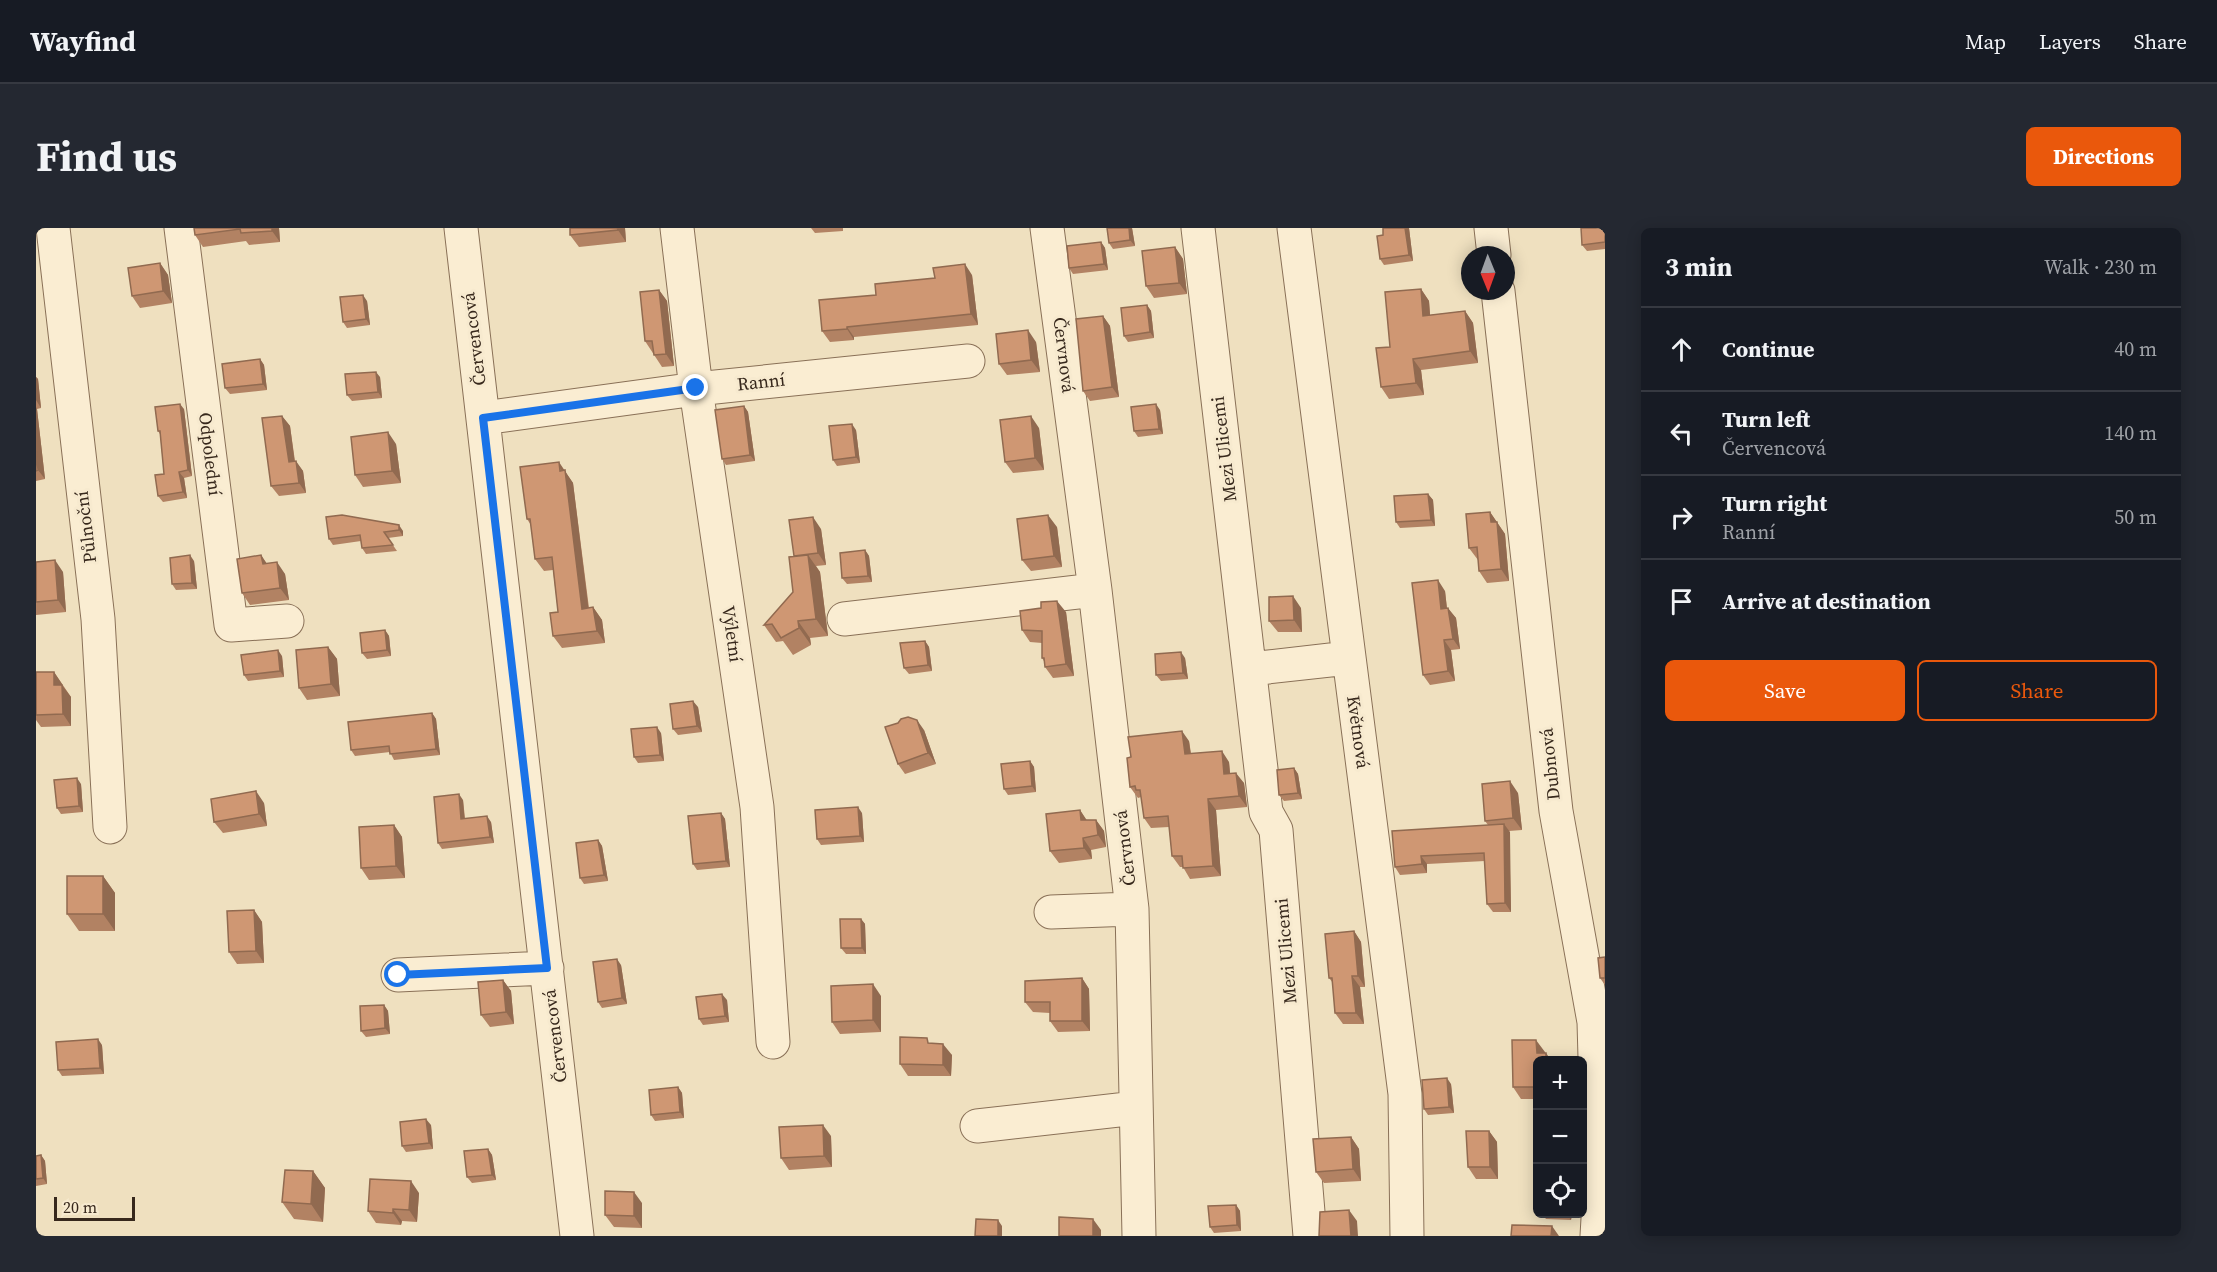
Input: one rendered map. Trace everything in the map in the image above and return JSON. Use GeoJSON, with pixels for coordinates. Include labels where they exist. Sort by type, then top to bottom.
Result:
{"type":"FeatureCollection","features":[{"type":"Feature","properties":{"kind":"street"},"geometry":{"type":"LineString","coordinates":[[36,232],[44,228]]}},
{"type":"Feature","properties":{"kind":"street","name":"Půlnoční"},"geometry":{"type":"LineString","coordinates":[[53,228],[98,620],[110,827]]}},
{"type":"Feature","properties":{"kind":"street","name":"Odpolední"},"geometry":{"type":"LineString","coordinates":[[181,228],[231,625],[287,621]]}},
{"type":"Feature","properties":{"kind":"street","name":"Červencová"},"geometry":{"type":"LineString","coordinates":[[461,228],[577,1236]]}},
{"type":"Feature","properties":{"kind":"street","name":"Výletní"},"geometry":{"type":"LineString","coordinates":[[677,228],[696,388],[757,807],[772,1042]]}},
{"type":"Feature","properties":{"kind":"street","name":"Červnová"},"geometry":{"type":"LineString","coordinates":[[1047,228],[1095,590],[1132,909],[1139,1236]]}},
{"type":"Feature","properties":{"kind":"street","name":"Mezi Ulicemi"},"geometry":{"type":"LineString","coordinates":[[1198,228],[1266,812],[1276,830],[1310,1236]]}},
{"type":"Feature","properties":{"kind":"street","name":"Květnová"},"geometry":{"type":"LineString","coordinates":[[1294,228],[1405,1094],[1407,1236]]}},
{"type":"Feature","properties":{"kind":"street"},"geometry":{"type":"LineString","coordinates":[[1491,228],[1493,246]]}},
{"type":"Feature","properties":{"kind":"street","name":"Dubnová"},"geometry":{"type":"LineString","coordinates":[[1499,300],[1556,811],[1594,1022],[1599,1201],[1597,1236]]}},
{"type":"Feature","properties":{"kind":"street","name":"Ranní"},"geometry":{"type":"LineString","coordinates":[[483,418],[696,388],[968,361]]}},
{"type":"Feature","properties":{"kind":"street"},"geometry":{"type":"LineString","coordinates":[[844,619],[1095,590]]}},
{"type":"Feature","properties":{"kind":"street"},"geometry":{"type":"LineString","coordinates":[[1250,669],[1348,658]]}},
{"type":"Feature","properties":{"kind":"street"},"geometry":{"type":"LineString","coordinates":[[1051,912],[1132,909]]}},
{"type":"Feature","properties":{"kind":"street"},"geometry":{"type":"LineString","coordinates":[[398,975],[547,968]]}},
{"type":"Feature","properties":{"kind":"street"},"geometry":{"type":"LineString","coordinates":[[977,1126],[1136,1108]]}},
{"type":"Feature","properties":{"kind":"building"},"geometry":{"type":"Polygon","coordinates":[[[194,228],[272,228],[272,231],[241,233],[240,229],[195,235],[194,228]]]}},
{"type":"Feature","properties":{"kind":"building"},"geometry":{"type":"Polygon","coordinates":[[[570,228],[617,228],[618,230],[570,235],[570,228]]]}},
{"type":"Feature","properties":{"kind":"building"},"geometry":{"type":"Polygon","coordinates":[[[1107,228],[1129,228],[1130,240],[1109,243],[1107,228]]]}},
{"type":"Feature","properties":{"kind":"building"},"geometry":{"type":"Polygon","coordinates":[[[1383,228],[1405,228],[1409,255],[1380,259],[1377,236],[1383,235],[1383,228]]]}},
{"type":"Feature","properties":{"kind":"building"},"geometry":{"type":"Polygon","coordinates":[[[1581,228],[1605,228],[1605,242],[1582,245],[1581,228]]]}},
{"type":"Feature","properties":{"kind":"building"},"geometry":{"type":"Polygon","coordinates":[[[1101,242],[1104,264],[1069,268],[1067,246],[1101,242]]]}},
{"type":"Feature","properties":{"kind":"building"},"geometry":{"type":"Polygon","coordinates":[[[1175,247],[1179,283],[1146,286],[1142,251],[1175,247]]]}},
{"type":"Feature","properties":{"kind":"building"},"geometry":{"type":"Polygon","coordinates":[[[160,263],[163,291],[132,296],[128,268],[160,263]]]}},
{"type":"Feature","properties":{"kind":"building"},"geometry":{"type":"Polygon","coordinates":[[[965,264],[971,314],[822,331],[819,300],[876,295],[875,284],[935,278],[933,268],[965,264]]]}},
{"type":"Feature","properties":{"kind":"building"},"geometry":{"type":"Polygon","coordinates":[[[1421,289],[1423,316],[1465,311],[1470,351],[1413,359],[1416,383],[1381,387],[1376,348],[1390,347],[1385,292],[1421,289]]]}},
{"type":"Feature","properties":{"kind":"building"},"geometry":{"type":"Polygon","coordinates":[[[659,290],[666,354],[654,355],[652,341],[645,341],[640,292],[659,290]]]}},
{"type":"Feature","properties":{"kind":"building"},"geometry":{"type":"Polygon","coordinates":[[[363,295],[366,319],[343,322],[340,297],[363,295]]]}},
{"type":"Feature","properties":{"kind":"building"},"geometry":{"type":"Polygon","coordinates":[[[1147,305],[1150,332],[1124,336],[1121,308],[1147,305]]]}},
{"type":"Feature","properties":{"kind":"building"},"geometry":{"type":"Polygon","coordinates":[[[1103,316],[1112,387],[1083,391],[1076,319],[1103,316]]]}},
{"type":"Feature","properties":{"kind":"building"},"geometry":{"type":"Polygon","coordinates":[[[1028,330],[1031,360],[999,364],[996,334],[1028,330]]]}},
{"type":"Feature","properties":{"kind":"building"},"geometry":{"type":"Polygon","coordinates":[[[260,359],[263,384],[225,388],[222,364],[260,359]]]}},
{"type":"Feature","properties":{"kind":"building"},"geometry":{"type":"Polygon","coordinates":[[[376,372],[378,392],[347,395],[345,374],[376,372]]]}},
{"type":"Feature","properties":{"kind":"building"},"geometry":{"type":"Polygon","coordinates":[[[180,404],[188,470],[179,472],[183,492],[158,496],[155,475],[164,474],[155,407],[180,404]]]}},
{"type":"Feature","properties":{"kind":"building"},"geometry":{"type":"Polygon","coordinates":[[[1156,404],[1159,429],[1134,431],[1131,407],[1156,404]]]}},
{"type":"Feature","properties":{"kind":"building"},"geometry":{"type":"Polygon","coordinates":[[[744,406],[750,455],[722,459],[715,410],[744,406]]]}},
{"type":"Feature","properties":{"kind":"building"},"geometry":{"type":"Polygon","coordinates":[[[282,416],[289,462],[296,461],[299,483],[271,486],[262,418],[282,416]]]}},
{"type":"Feature","properties":{"kind":"building"},"geometry":{"type":"Polygon","coordinates":[[[1031,416],[1035,458],[1005,462],[1000,420],[1031,416]]]}},
{"type":"Feature","properties":{"kind":"building"},"geometry":{"type":"Polygon","coordinates":[[[852,424],[856,457],[833,460],[829,426],[852,424]]]}},
{"type":"Feature","properties":{"kind":"building"},"geometry":{"type":"Polygon","coordinates":[[[388,432],[392,471],[355,475],[351,437],[388,432]]]}},
{"type":"Feature","properties":{"kind":"building"},"geometry":{"type":"Polygon","coordinates":[[[559,462],[560,471],[565,470],[582,609],[593,607],[597,631],[553,636],[550,613],[558,612],[552,557],[535,559],[520,467],[559,462]]]}},
{"type":"Feature","properties":{"kind":"building"},"geometry":{"type":"Polygon","coordinates":[[[1428,494],[1431,520],[1396,522],[1394,496],[1428,494]]]}},
{"type":"Feature","properties":{"kind":"building"},"geometry":{"type":"Polygon","coordinates":[[[1490,512],[1491,522],[1497,522],[1501,569],[1479,571],[1477,547],[1469,548],[1466,514],[1490,512]]]}},
{"type":"Feature","properties":{"kind":"building"},"geometry":{"type":"Polygon","coordinates":[[[342,515],[399,525],[399,530],[384,532],[393,545],[362,548],[360,535],[329,539],[326,517],[342,515]]]}},
{"type":"Feature","properties":{"kind":"building"},"geometry":{"type":"Polygon","coordinates":[[[1048,515],[1054,556],[1022,560],[1017,519],[1048,515]]]}},
{"type":"Feature","properties":{"kind":"building"},"geometry":{"type":"Polygon","coordinates":[[[813,517],[818,553],[794,556],[789,520],[813,517]]]}},
{"type":"Feature","properties":{"kind":"building"},"geometry":{"type":"Polygon","coordinates":[[[865,550],[868,576],[842,578],[840,553],[865,550]]]}},
{"type":"Feature","properties":{"kind":"building"},"geometry":{"type":"Polygon","coordinates":[[[190,555],[192,583],[172,584],[170,558],[190,555]]]}},
{"type":"Feature","properties":{"kind":"building"},"geometry":{"type":"Polygon","coordinates":[[[261,555],[263,564],[277,562],[280,588],[242,593],[237,559],[261,555]]]}},
{"type":"Feature","properties":{"kind":"building"},"geometry":{"type":"Polygon","coordinates":[[[808,555],[816,619],[798,621],[799,628],[781,638],[772,624],[764,625],[793,592],[789,557],[808,555]]]}},
{"type":"Feature","properties":{"kind":"building"},"geometry":{"type":"Polygon","coordinates":[[[55,560],[58,600],[36,602],[36,562],[55,560]]]}},
{"type":"Feature","properties":{"kind":"building"},"geometry":{"type":"Polygon","coordinates":[[[1438,580],[1441,609],[1448,608],[1453,639],[1444,640],[1448,671],[1423,675],[1412,583],[1438,580]]]}},
{"type":"Feature","properties":{"kind":"building"},"geometry":{"type":"Polygon","coordinates":[[[1293,596],[1294,620],[1269,621],[1269,597],[1293,596]]]}},
{"type":"Feature","properties":{"kind":"building"},"geometry":{"type":"Polygon","coordinates":[[[1057,601],[1066,664],[1045,667],[1044,658],[1042,658],[1042,631],[1022,630],[1020,611],[1041,608],[1041,602],[1057,601]]]}},
{"type":"Feature","properties":{"kind":"building"},"geometry":{"type":"Polygon","coordinates":[[[385,630],[387,650],[362,653],[360,633],[385,630]]]}},
{"type":"Feature","properties":{"kind":"building"},"geometry":{"type":"Polygon","coordinates":[[[925,641],[928,665],[904,668],[900,643],[925,641]]]}},
{"type":"Feature","properties":{"kind":"building"},"geometry":{"type":"Polygon","coordinates":[[[328,647],[331,684],[299,688],[296,650],[328,647]]]}},
{"type":"Feature","properties":{"kind":"building"},"geometry":{"type":"Polygon","coordinates":[[[278,650],[280,671],[244,675],[241,655],[278,650]]]}},
{"type":"Feature","properties":{"kind":"building"},"geometry":{"type":"Polygon","coordinates":[[[1181,652],[1183,673],[1156,675],[1155,654],[1181,652]]]}},
{"type":"Feature","properties":{"kind":"building"},"geometry":{"type":"Polygon","coordinates":[[[36,672],[54,672],[54,685],[62,685],[63,714],[36,715],[36,672]]]}},
{"type":"Feature","properties":{"kind":"building"},"geometry":{"type":"Polygon","coordinates":[[[693,701],[697,726],[673,729],[670,704],[693,701]]]}},
{"type":"Feature","properties":{"kind":"building"},"geometry":{"type":"Polygon","coordinates":[[[432,713],[436,749],[390,754],[389,746],[351,750],[348,722],[432,713]]]}},
{"type":"Feature","properties":{"kind":"building"},"geometry":{"type":"Polygon","coordinates":[[[908,717],[917,720],[928,753],[898,764],[885,727],[908,717]]]}},
{"type":"Feature","properties":{"kind":"building"},"geometry":{"type":"Polygon","coordinates":[[[657,727],[660,755],[634,757],[631,729],[657,727]]]}},
{"type":"Feature","properties":{"kind":"building"},"geometry":{"type":"Polygon","coordinates":[[[1182,731],[1185,754],[1222,751],[1224,774],[1236,773],[1239,796],[1208,799],[1213,866],[1183,868],[1182,856],[1172,856],[1168,816],[1144,818],[1140,790],[1136,790],[1135,786],[1130,787],[1127,758],[1131,757],[1128,737],[1182,731]]]}},
{"type":"Feature","properties":{"kind":"building"},"geometry":{"type":"Polygon","coordinates":[[[1030,761],[1032,786],[1004,789],[1001,764],[1030,761]]]}},
{"type":"Feature","properties":{"kind":"building"},"geometry":{"type":"Polygon","coordinates":[[[1294,768],[1298,793],[1279,795],[1277,770],[1294,768]]]}},
{"type":"Feature","properties":{"kind":"building"},"geometry":{"type":"Polygon","coordinates":[[[77,778],[79,806],[57,808],[54,780],[77,778]]]}},
{"type":"Feature","properties":{"kind":"building"},"geometry":{"type":"Polygon","coordinates":[[[1510,781],[1513,818],[1485,821],[1482,784],[1510,781]]]}},
{"type":"Feature","properties":{"kind":"building"},"geometry":{"type":"Polygon","coordinates":[[[256,791],[259,814],[214,822],[211,799],[256,791]]]}},
{"type":"Feature","properties":{"kind":"building"},"geometry":{"type":"Polygon","coordinates":[[[459,794],[461,819],[487,816],[490,837],[438,843],[434,797],[459,794]]]}},
{"type":"Feature","properties":{"kind":"building"},"geometry":{"type":"Polygon","coordinates":[[[858,807],[860,836],[817,839],[815,810],[858,807]]]}},
{"type":"Feature","properties":{"kind":"building"},"geometry":{"type":"Polygon","coordinates":[[[1080,810],[1081,820],[1096,820],[1098,835],[1083,838],[1084,848],[1050,851],[1046,814],[1080,810]]]}},
{"type":"Feature","properties":{"kind":"building"},"geometry":{"type":"Polygon","coordinates":[[[721,813],[726,861],[693,864],[688,816],[721,813]]]}},
{"type":"Feature","properties":{"kind":"building"},"geometry":{"type":"Polygon","coordinates":[[[1504,824],[1505,903],[1487,904],[1484,853],[1421,856],[1422,864],[1395,867],[1392,831],[1504,824]]]}},
{"type":"Feature","properties":{"kind":"building"},"geometry":{"type":"Polygon","coordinates":[[[394,825],[396,866],[361,868],[359,827],[394,825]]]}},
{"type":"Feature","properties":{"kind":"building"},"geometry":{"type":"Polygon","coordinates":[[[598,840],[604,875],[580,878],[576,843],[598,840]]]}},
{"type":"Feature","properties":{"kind":"building"},"geometry":{"type":"Polygon","coordinates":[[[67,876],[103,876],[103,914],[67,914],[67,876]]]}},
{"type":"Feature","properties":{"kind":"building"},"geometry":{"type":"Polygon","coordinates":[[[254,910],[256,951],[229,952],[227,911],[254,910]]]}},
{"type":"Feature","properties":{"kind":"building"},"geometry":{"type":"Polygon","coordinates":[[[840,919],[861,919],[862,948],[841,948],[840,919]]]}},
{"type":"Feature","properties":{"kind":"building"},"geometry":{"type":"Polygon","coordinates":[[[1354,931],[1358,976],[1352,976],[1356,1013],[1335,1013],[1325,934],[1354,931]]]}},
{"type":"Feature","properties":{"kind":"building"},"geometry":{"type":"Polygon","coordinates":[[[1605,957],[1605,978],[1600,978],[1598,958],[1605,957]]]}},
{"type":"Feature","properties":{"kind":"building"},"geometry":{"type":"Polygon","coordinates":[[[617,959],[622,998],[598,1002],[593,962],[617,959]]]}},
{"type":"Feature","properties":{"kind":"building"},"geometry":{"type":"Polygon","coordinates":[[[1082,978],[1082,1021],[1050,1021],[1050,1002],[1025,1002],[1025,981],[1082,978]]]}},
{"type":"Feature","properties":{"kind":"building"},"geometry":{"type":"Polygon","coordinates":[[[503,980],[506,1012],[481,1015],[478,982],[503,980]]]}},
{"type":"Feature","properties":{"kind":"building"},"geometry":{"type":"Polygon","coordinates":[[[873,984],[873,1020],[832,1022],[831,986],[873,984]]]}},
{"type":"Feature","properties":{"kind":"building"},"geometry":{"type":"Polygon","coordinates":[[[722,994],[725,1016],[699,1019],[696,997],[722,994]]]}},
{"type":"Feature","properties":{"kind":"building"},"geometry":{"type":"Polygon","coordinates":[[[384,1005],[385,1028],[361,1031],[360,1006],[384,1005]]]}},
{"type":"Feature","properties":{"kind":"building"},"geometry":{"type":"Polygon","coordinates":[[[900,1037],[927,1038],[928,1043],[943,1044],[943,1065],[900,1064],[900,1037]]]}},
{"type":"Feature","properties":{"kind":"building"},"geometry":{"type":"Polygon","coordinates":[[[98,1039],[100,1068],[58,1070],[56,1042],[98,1039]]]}},
{"type":"Feature","properties":{"kind":"building"},"geometry":{"type":"Polygon","coordinates":[[[1512,1040],[1536,1040],[1537,1053],[1546,1053],[1546,1056],[1533,1056],[1533,1087],[1513,1087],[1512,1040]]]}},
{"type":"Feature","properties":{"kind":"building"},"geometry":{"type":"Polygon","coordinates":[[[1447,1078],[1449,1107],[1424,1109],[1422,1080],[1447,1078]]]}},
{"type":"Feature","properties":{"kind":"building"},"geometry":{"type":"Polygon","coordinates":[[[678,1087],[680,1112],[651,1115],[649,1090],[678,1087]]]}},
{"type":"Feature","properties":{"kind":"building"},"geometry":{"type":"Polygon","coordinates":[[[426,1119],[429,1143],[402,1146],[400,1122],[426,1119]]]}},
{"type":"Feature","properties":{"kind":"building"},"geometry":{"type":"Polygon","coordinates":[[[823,1125],[824,1156],[781,1158],[779,1127],[823,1125]]]}},
{"type":"Feature","properties":{"kind":"building"},"geometry":{"type":"Polygon","coordinates":[[[1466,1131],[1489,1131],[1490,1167],[1468,1167],[1466,1131]]]}},
{"type":"Feature","properties":{"kind":"building"},"geometry":{"type":"Polygon","coordinates":[[[1351,1137],[1353,1169],[1316,1172],[1313,1139],[1351,1137]]]}},
{"type":"Feature","properties":{"kind":"building"},"geometry":{"type":"Polygon","coordinates":[[[488,1149],[492,1175],[467,1177],[464,1151],[488,1149]]]}},
{"type":"Feature","properties":{"kind":"building"},"geometry":{"type":"Polygon","coordinates":[[[41,1155],[43,1178],[36,1179],[36,1156],[41,1155]]]}},
{"type":"Feature","properties":{"kind":"building"},"geometry":{"type":"Polygon","coordinates":[[[285,1170],[313,1171],[311,1204],[282,1202],[285,1170]]]}},
{"type":"Feature","properties":{"kind":"building"},"geometry":{"type":"Polygon","coordinates":[[[370,1179],[411,1181],[409,1210],[393,1209],[393,1213],[368,1211],[370,1179]]]}},
{"type":"Feature","properties":{"kind":"building"},"geometry":{"type":"Polygon","coordinates":[[[605,1191],[634,1192],[634,1216],[605,1215],[605,1191]]]}},
{"type":"Feature","properties":{"kind":"building"},"geometry":{"type":"Polygon","coordinates":[[[1236,1205],[1237,1225],[1210,1227],[1208,1206],[1236,1205]]]}},
{"type":"Feature","properties":{"kind":"building"},"geometry":{"type":"Polygon","coordinates":[[[1349,1210],[1351,1236],[1319,1236],[1320,1212],[1349,1210]]]}},
{"type":"Feature","properties":{"kind":"building"},"geometry":{"type":"Polygon","coordinates":[[[1059,1217],[1093,1219],[1093,1236],[1059,1236],[1059,1217]]]}},
{"type":"Feature","properties":{"kind":"building"},"geometry":{"type":"Polygon","coordinates":[[[976,1219],[998,1220],[998,1236],[975,1236],[976,1219]]]}},
{"type":"Feature","properties":{"kind":"building"},"geometry":{"type":"Polygon","coordinates":[[[1512,1225],[1552,1226],[1551,1236],[1511,1236],[1512,1225]]]}},
{"type":"Feature","properties":{"kind":"route"},"geometry":{"type":"LineString","coordinates":[[398,975],[547,968],[483,418],[696,388]]}}]}
